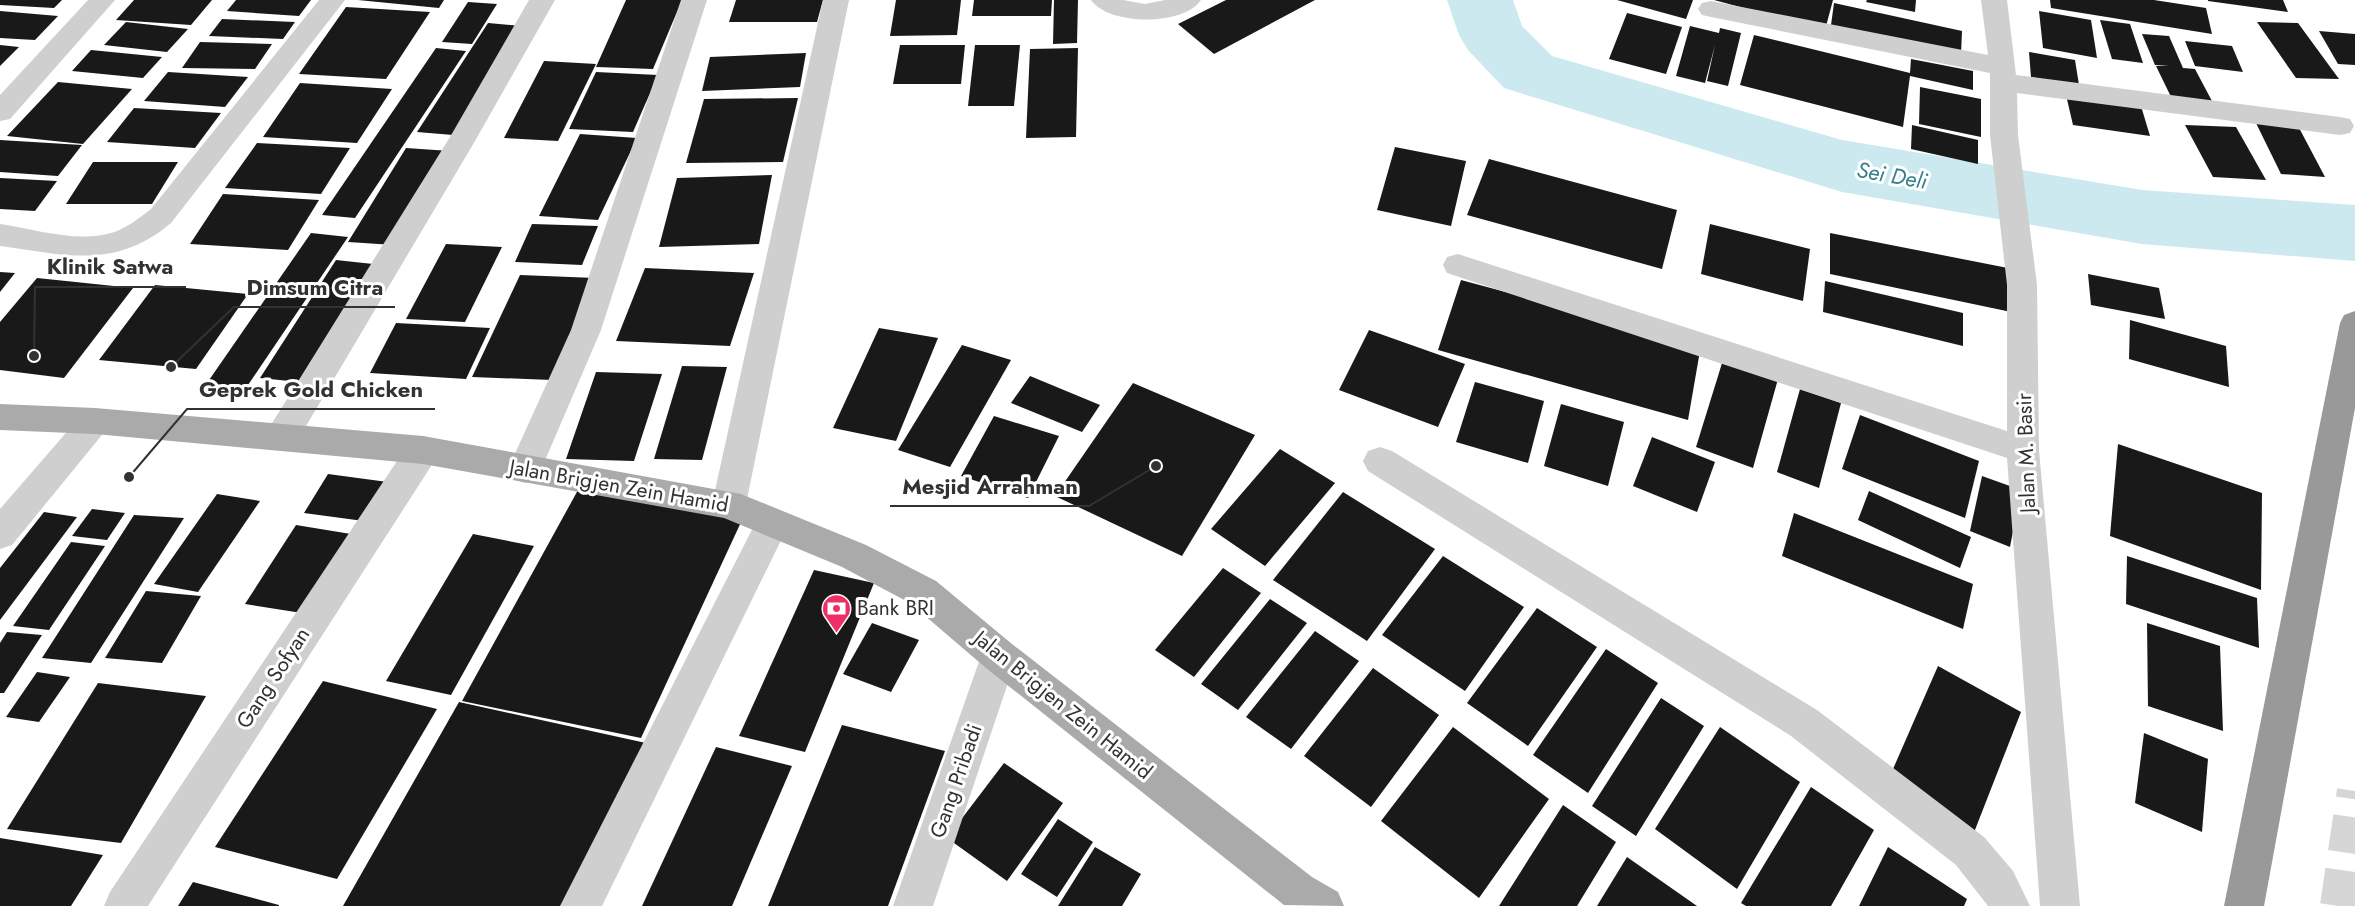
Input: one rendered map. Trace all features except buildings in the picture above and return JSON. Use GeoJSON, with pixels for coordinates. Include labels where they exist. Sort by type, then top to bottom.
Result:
{"type":"FeatureCollection","features":[{"type":"Feature","properties":{"kind":"highway"},"geometry":{"type":"LineString","coordinates":[[2244,906],[2355,323]]}},
{"type":"Feature","properties":{"kind":"main road","name":"Jalan Brigjen Zein Hamid"},"geometry":{"type":"LineString","coordinates":[[0,417],[95,421],[423,450],[729,504],[772,524],[854,556],[923,591],[999,656],[1310,901]]}},
{"type":"Feature","properties":{"kind":"street"},"geometry":{"type":"LineString","coordinates":[[0,112],[102,0]]}},
{"type":"Feature","properties":{"kind":"street"},"geometry":{"type":"LineString","coordinates":[[0,235],[100,247],[118,243],[142,231],[161,216],[332,0]]}},
{"type":"Feature","properties":{"kind":"street"},"geometry":{"type":"LineString","coordinates":[[281,438],[461,141],[542,0]]}},
{"type":"Feature","properties":{"kind":"street"},"geometry":{"type":"LineString","coordinates":[[525,468],[586,330],[694,0]]}},
{"type":"Feature","properties":{"kind":"street"},"geometry":{"type":"LineString","coordinates":[[729,504],[836,0]]}},
{"type":"Feature","properties":{"kind":"street"},"geometry":{"type":"LineString","coordinates":[[1104,0],[1118,10],[1144,13],[1188,0]]}},
{"type":"Feature","properties":{"kind":"street","name":"Jalan M. Basir"},"geometry":{"type":"LineString","coordinates":[[1994,0],[2003,74],[2004,135],[2022,285],[2023,450],[2060,906]]}},
{"type":"Feature","properties":{"kind":"street"},"geometry":{"type":"LineString","coordinates":[[1711,9],[2003,74],[2340,126]]}},
{"type":"Feature","properties":{"kind":"street"},"geometry":{"type":"LineString","coordinates":[[1458,265],[2023,450]]}},
{"type":"Feature","properties":{"kind":"street"},"geometry":{"type":"LineString","coordinates":[[0,534],[95,421]]}},
{"type":"Feature","properties":{"kind":"street","name":"Gang Sofyan"},"geometry":{"type":"LineString","coordinates":[[124,906],[423,450]]}},
{"type":"Feature","properties":{"kind":"street"},"geometry":{"type":"LineString","coordinates":[[1380,461],[1804,723],[1970,851],[1999,885],[2010,906]]}},
{"type":"Feature","properties":{"kind":"street"},"geometry":{"type":"LineString","coordinates":[[580,906],[772,524]]}},
{"type":"Feature","properties":{"kind":"street","name":"Gang Pribadi"},"geometry":{"type":"LineString","coordinates":[[913,906],[999,656]]}},
{"type":"Feature","properties":{"kind":"waterway","name":"Sei Deli"},"geometry":{"type":"LineString","coordinates":[[1480,0],[1492,35],[1528,72],[1842,166],[2142,217],[2355,233]]}},
{"type":"Feature","properties":{"kind":"tunnel"},"geometry":{"type":"LineString","coordinates":[[2338,906],[2355,791]]}},
{"type":"Feature","properties":{"kind":"place","name":"Klinik Satwa"},"geometry":{"type":"Point","coordinates":[34,356]}},
{"type":"Feature","properties":{"kind":"place","name":"Dimsum Citra"},"geometry":{"type":"Point","coordinates":[171,367]}},
{"type":"Feature","properties":{"kind":"place","name":"Mesjid Arrahman"},"geometry":{"type":"Point","coordinates":[1156,466]}},
{"type":"Feature","properties":{"kind":"place","name":"Geprek Gold Chicken"},"geometry":{"type":"Point","coordinates":[129,477]}},
{"type":"Feature","properties":{"kind":"place","name":"Bank BRI"},"geometry":{"type":"Point","coordinates":[836,634]}}]}
